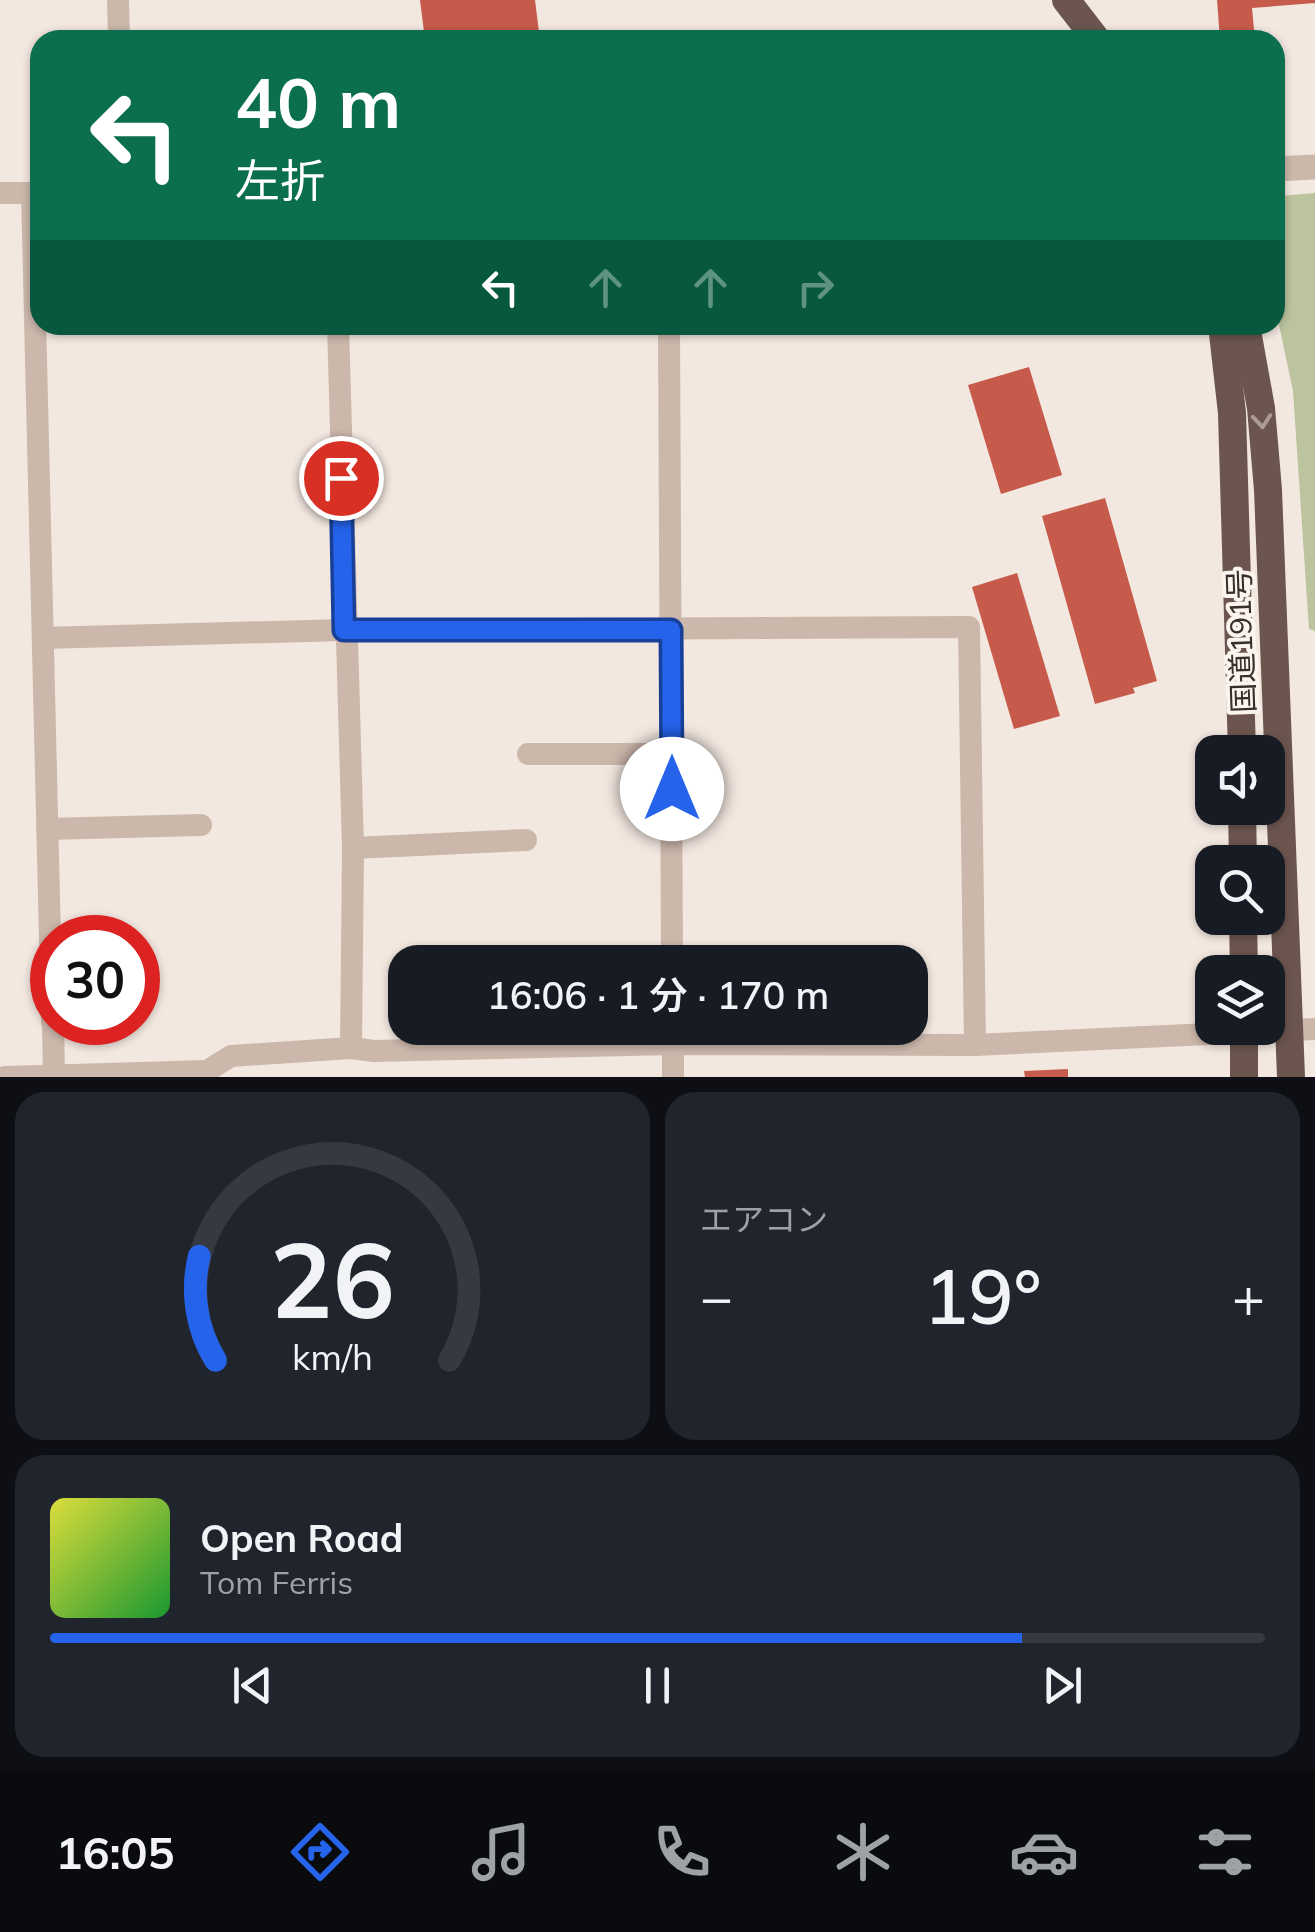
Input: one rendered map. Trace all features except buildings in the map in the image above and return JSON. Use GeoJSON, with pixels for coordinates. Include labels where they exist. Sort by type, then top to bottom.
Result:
{"type":"FeatureCollection","features":[{"type":"Feature","properties":{"kind":"highway"},"geometry":{"type":"LineString","coordinates":[[1066,0],[1089,30]]}},
{"type":"Feature","properties":{"kind":"highway","name":"国道191号"},"geometry":{"type":"LineString","coordinates":[[1223,335],[1232,413],[1241,735]]}},
{"type":"Feature","properties":{"kind":"highway","name":"国道191号"},"geometry":{"type":"LineString","coordinates":[[1248,335],[1256,372],[1268,490],[1302,1030],[1291,1077]]}},
{"type":"Feature","properties":{"kind":"highway"},"geometry":{"type":"LineString","coordinates":[[1244,1045],[1244,1077]]}},
{"type":"Feature","properties":{"kind":"street"},"geometry":{"type":"LineString","coordinates":[[118,0],[119,30]]}},
{"type":"Feature","properties":{"kind":"street"},"geometry":{"type":"LineString","coordinates":[[1285,168],[1315,166]]}},
{"type":"Feature","properties":{"kind":"street"},"geometry":{"type":"LineString","coordinates":[[0,193],[30,193]]}},
{"type":"Feature","properties":{"kind":"street"},"geometry":{"type":"LineString","coordinates":[[38,335],[49,915]]}},
{"type":"Feature","properties":{"kind":"street"},"geometry":{"type":"LineString","coordinates":[[338,335],[353,848],[350,1048]]}},
{"type":"Feature","properties":{"kind":"street"},"geometry":{"type":"LineString","coordinates":[[669,335],[672,945]]}},
{"type":"Feature","properties":{"kind":"street"},"geometry":{"type":"LineString","coordinates":[[43,638],[344,630],[968,627],[975,1045]]}},
{"type":"Feature","properties":{"kind":"street"},"geometry":{"type":"LineString","coordinates":[[528,754],[672,754]]}},
{"type":"Feature","properties":{"kind":"street"},"geometry":{"type":"LineString","coordinates":[[47,829],[201,825]]}},
{"type":"Feature","properties":{"kind":"street"},"geometry":{"type":"LineString","coordinates":[[353,848],[526,840]]}},
{"type":"Feature","properties":{"kind":"street"},"geometry":{"type":"LineString","coordinates":[[928,1044],[975,1045],[1195,1033]]}},
{"type":"Feature","properties":{"kind":"street"},"geometry":{"type":"LineString","coordinates":[[53,1045],[54,1076]]}},
{"type":"Feature","properties":{"kind":"street"},"geometry":{"type":"LineString","coordinates":[[5,1077],[207,1070],[232,1056],[350,1048],[374,1052],[504,1045]]}},
{"type":"Feature","properties":{"kind":"street"},"geometry":{"type":"LineString","coordinates":[[672,1045],[673,1077]]}},
{"type":"Feature","properties":{"kind":"street"},"geometry":{"type":"LineString","coordinates":[[374,1052],[374,1077]]}},
{"type":"Feature","properties":{"kind":"green space"},"geometry":{"type":"Polygon","coordinates":[[[1315,193],[1315,631],[1309,629],[1293,391],[1281,335],[1285,335],[1285,196],[1315,193]]]}},
{"type":"Feature","properties":{"kind":"route"},"geometry":{"type":"LineString","coordinates":[[341,478],[344,630],[671,630],[672,789]]}}]}
